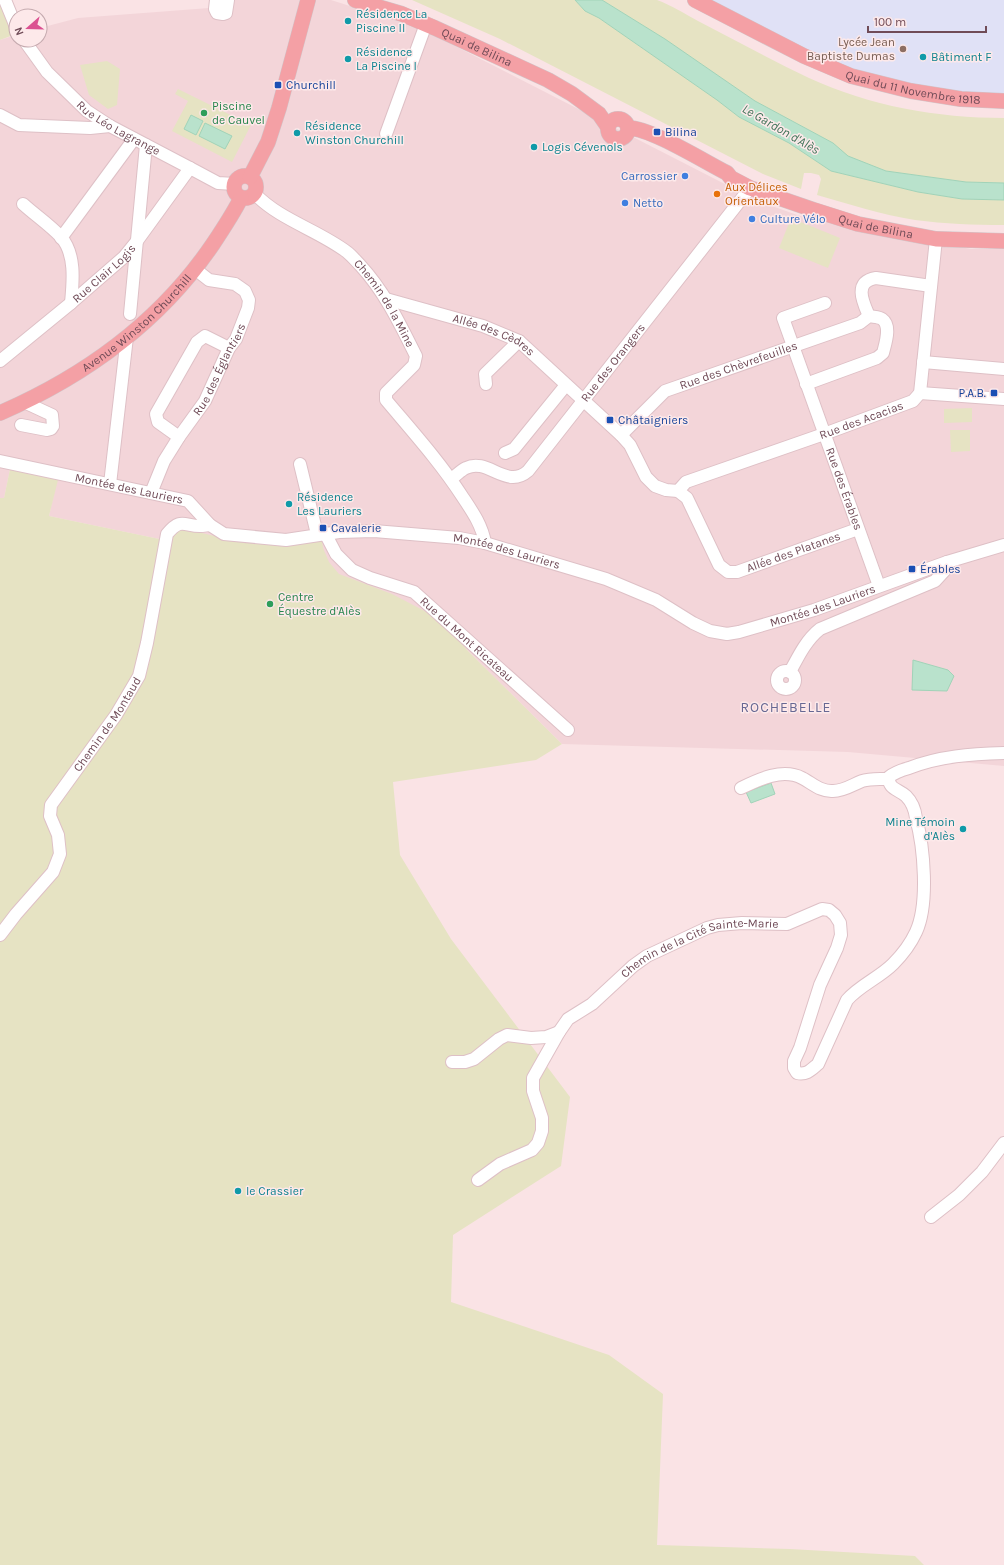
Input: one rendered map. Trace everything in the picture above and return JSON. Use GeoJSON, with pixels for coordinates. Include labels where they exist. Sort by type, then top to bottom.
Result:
{"type":"FeatureCollection","features":[{"type":"Feature","properties":{"kind":"main road"},"geometry":{"type":"LineString","coordinates":[[243,192],[256,184],[250,177],[268,142],[281,102],[308,0]]}},
{"type":"Feature","properties":{"kind":"main road"},"geometry":{"type":"LineString","coordinates":[[302,23],[311,8],[320,0]]}},
{"type":"Feature","properties":{"kind":"main road","name":"Quai de Bilina"},"geometry":{"type":"LineString","coordinates":[[355,0],[402,14],[548,80],[572,94],[612,123],[609,136],[615,140],[622,139],[627,131],[639,135],[653,140],[724,179],[731,178],[750,188],[858,224],[936,239],[1004,241]]}},
{"type":"Feature","properties":{"kind":"main road","name":"Quai du 11 Novembre 1918"},"geometry":{"type":"LineString","coordinates":[[695,0],[804,56],[851,76],[918,93],[961,99],[1004,101]]}},
{"type":"Feature","properties":{"kind":"main road","name":"Avenue Winston Churchill"},"geometry":{"type":"LineString","coordinates":[[0,413],[70,378],[96,361],[127,337],[167,301],[195,269],[229,220],[243,192]]}},
{"type":"Feature","properties":{"kind":"street"},"geometry":{"type":"LineString","coordinates":[[216,0],[215,9],[217,13],[223,14],[226,13],[228,0]]}},
{"type":"Feature","properties":{"kind":"street"},"geometry":{"type":"LineString","coordinates":[[386,134],[426,24]]}},
{"type":"Feature","properties":{"kind":"street","name":"Rue Léo Lagrange"},"geometry":{"type":"LineString","coordinates":[[30,48],[47,72],[87,111],[134,139],[218,182],[243,192]]}},
{"type":"Feature","properties":{"kind":"street"},"geometry":{"type":"LineString","coordinates":[[0,115],[19,125],[90,128],[110,126]]}},
{"type":"Feature","properties":{"kind":"street"},"geometry":{"type":"LineString","coordinates":[[61,238],[134,139]]}},
{"type":"Feature","properties":{"kind":"street"},"geometry":{"type":"LineString","coordinates":[[130,314],[146,145]]}},
{"type":"Feature","properties":{"kind":"street","name":"Rue Clair Logis"},"geometry":{"type":"LineString","coordinates":[[0,362],[72,303],[124,257],[190,168]]}},
{"type":"Feature","properties":{"kind":"street","name":"Rue des Orangers"},"geometry":{"type":"LineString","coordinates":[[451,479],[466,468],[473,466],[483,467],[512,478],[522,476],[528,471],[750,188]]}},
{"type":"Feature","properties":{"kind":"street","name":"Chemin de la Mine"},"geometry":{"type":"LineString","coordinates":[[243,192],[325,238],[348,253],[367,273],[386,299],[416,356],[414,365],[386,393],[386,400],[451,479],[475,515],[484,535],[484,543]]}},
{"type":"Feature","properties":{"kind":"street"},"geometry":{"type":"LineString","coordinates":[[23,204],[61,238],[70,258],[73,280],[72,303]]}},
{"type":"Feature","properties":{"kind":"street"},"geometry":{"type":"LineString","coordinates":[[936,239],[920,392],[1004,398]]}},
{"type":"Feature","properties":{"kind":"street","name":"Rue des Églantiers"},"geometry":{"type":"LineString","coordinates":[[151,493],[164,462],[179,437],[205,401],[229,348],[236,339],[248,308],[248,295],[245,291],[235,284],[210,280],[195,269]]}},
{"type":"Feature","properties":{"kind":"street"},"geometry":{"type":"LineString","coordinates":[[806,384],[877,358],[884,353],[888,331],[886,325],[882,319],[869,316],[861,299],[864,284],[868,279],[876,278],[931,286]]}},
{"type":"Feature","properties":{"kind":"street","name":"Allée des Cèdres"},"geometry":{"type":"LineString","coordinates":[[386,299],[483,326],[519,341],[630,445],[646,477],[655,486],[666,490],[678,490]]}},
{"type":"Feature","properties":{"kind":"street","name":"Rue des Érables"},"geometry":{"type":"LineString","coordinates":[[825,303],[783,318],[879,586]]}},
{"type":"Feature","properties":{"kind":"street","name":"Rue des Chèvrefeuilles"},"geometry":{"type":"LineString","coordinates":[[620,435],[665,391],[860,323],[869,316]]}},
{"type":"Feature","properties":{"kind":"street"},"geometry":{"type":"LineString","coordinates":[[179,437],[158,422],[156,414],[197,342],[205,336],[229,348]]}},
{"type":"Feature","properties":{"kind":"street"},"geometry":{"type":"LineString","coordinates":[[110,484],[127,337]]}},
{"type":"Feature","properties":{"kind":"street"},"geometry":{"type":"LineString","coordinates":[[486,384],[485,374],[519,341]]}},
{"type":"Feature","properties":{"kind":"street"},"geometry":{"type":"LineString","coordinates":[[923,362],[1004,369]]}},
{"type":"Feature","properties":{"kind":"street"},"geometry":{"type":"LineString","coordinates":[[505,453],[514,449],[566,385]]}},
{"type":"Feature","properties":{"kind":"street","name":"Rue des Acacias"},"geometry":{"type":"LineString","coordinates":[[678,490],[686,482],[905,405],[912,401],[920,392]]}},
{"type":"Feature","properties":{"kind":"street"},"geometry":{"type":"LineString","coordinates":[[21,425],[47,430],[51,429],[53,426],[52,415],[24,402]]}},
{"type":"Feature","properties":{"kind":"street","name":"Montée des Lauriers"},"geometry":{"type":"LineString","coordinates":[[0,461],[188,501],[210,525],[224,534],[286,540],[321,534],[374,531],[459,538],[484,543],[606,579],[656,600],[693,623],[710,631],[727,634],[814,610],[947,562],[1004,545]]}},
{"type":"Feature","properties":{"kind":"street","name":"Rue du Mont Ricateau"},"geometry":{"type":"LineString","coordinates":[[300,464],[321,534],[336,554],[352,570],[370,578],[414,592],[568,730]]}},
{"type":"Feature","properties":{"kind":"street","name":"Allée des Platanes"},"geometry":{"type":"LineString","coordinates":[[678,490],[687,498],[719,565],[728,572],[737,572],[858,529]]}},
{"type":"Feature","properties":{"kind":"street","name":"Chemin de Montaud"},"geometry":{"type":"LineString","coordinates":[[0,934],[53,872],[60,854],[58,835],[50,816],[51,804],[116,715],[139,676],[167,534],[173,527],[183,523],[200,526],[210,525]]}},
{"type":"Feature","properties":{"kind":"street"},"geometry":{"type":"LineString","coordinates":[[790,672],[813,635],[820,629],[935,581],[946,569],[947,562]]}},
{"type":"Feature","properties":{"kind":"street"},"geometry":{"type":"LineString","coordinates":[[741,788],[767,776],[787,774],[801,778],[817,787],[831,792],[844,790],[863,780],[889,779],[889,777],[893,774],[941,758],[1004,753]]}},
{"type":"Feature","properties":{"kind":"street","name":"Chemin de la Cité Sainte-Marie"},"geometry":{"type":"LineString","coordinates":[[478,1180],[488,1171],[500,1164],[532,1150],[538,1143],[542,1131],[542,1118],[533,1091],[533,1078],[568,1019],[592,1004],[632,966],[647,956],[695,933],[718,925],[742,922],[787,924],[822,909],[829,910],[835,915],[840,923],[841,935],[837,948],[820,985],[800,1048],[794,1061],[794,1068],[797,1073],[803,1074],[810,1071],[818,1064],[847,1000],[854,992],[891,966],[906,950],[917,931],[923,903],[924,867],[916,818],[913,807],[906,796],[892,787],[889,779]]}},
{"type":"Feature","properties":{"kind":"street"},"geometry":{"type":"LineString","coordinates":[[452,1062],[465,1062],[474,1059],[499,1039],[507,1035],[532,1038],[546,1037],[559,1032]]}},
{"type":"Feature","properties":{"kind":"street"},"geometry":{"type":"LineString","coordinates":[[931,1217],[982,1172],[1004,1143]]}},
{"type":"Feature","properties":{"kind":"shaded area"},"geometry":{"type":"Polygon","coordinates":[[[0,0],[8,17],[8,37],[0,40],[0,0]]]}},
{"type":"Feature","properties":{"kind":"shaded area"},"geometry":{"type":"Polygon","coordinates":[[[211,0],[331,0],[422,29],[758,201],[800,216],[971,249],[1004,248],[1004,766],[848,752],[562,744],[469,652],[440,619],[169,541],[49,516],[57,480],[10,469],[4,498],[0,498],[0,40],[8,38],[8,48],[48,48],[48,26],[78,18],[209,8],[211,0]]]}},
{"type":"Feature","properties":{"kind":"shaded area"},"geometry":{"type":"Polygon","coordinates":[[[412,0],[575,0],[585,11],[599,18],[739,117],[789,143],[831,171],[918,192],[962,199],[1004,200],[1004,225],[960,224],[926,221],[903,218],[866,209],[817,195],[821,179],[819,175],[811,173],[804,173],[801,189],[763,174],[500,39],[412,0]]]}},
{"type":"Feature","properties":{"kind":"shaded area"},"geometry":{"type":"Polygon","coordinates":[[[602,0],[657,0],[809,78],[856,96],[880,103],[929,113],[954,116],[1004,118],[1004,183],[966,182],[886,171],[847,156],[833,143],[755,101],[665,39],[602,0]]]}},
{"type":"Feature","properties":{"kind":"shaded area","name":"Lycée Jean Baptiste Dumas"},"geometry":{"type":"Polygon","coordinates":[[[708,0],[1004,0],[1004,96],[931,89],[868,74],[830,61],[708,0]]]}},
{"type":"Feature","properties":{"kind":"shaded area"},"geometry":{"type":"Polygon","coordinates":[[[107,61],[120,69],[117,105],[108,109],[89,95],[80,65],[107,61]]]}},
{"type":"Feature","properties":{"kind":"shaded area","name":"Piscine de Cauvel"},"geometry":{"type":"Polygon","coordinates":[[[178,89],[251,125],[232,162],[172,131],[188,101],[175,94],[178,89]]]}},
{"type":"Feature","properties":{"kind":"shaded area"},"geometry":{"type":"Polygon","coordinates":[[[791,218],[840,238],[828,268],[779,248],[791,218]]]}},
{"type":"Feature","properties":{"kind":"shaded area"},"geometry":{"type":"Polygon","coordinates":[[[972,408],[972,422],[944,423],[944,409],[972,408]]]}},
{"type":"Feature","properties":{"kind":"shaded area"},"geometry":{"type":"Polygon","coordinates":[[[950,430],[970,430],[970,451],[951,452],[950,430]]]}},
{"type":"Feature","properties":{"kind":"shaded area"},"geometry":{"type":"Polygon","coordinates":[[[10,469],[58,480],[49,516],[169,541],[181,528],[227,539],[322,540],[323,548],[329,562],[339,574],[392,594],[440,619],[469,652],[562,744],[536,760],[393,782],[400,855],[451,939],[570,1097],[561,1166],[453,1235],[451,1302],[609,1355],[663,1394],[657,1545],[790,1549],[915,1556],[924,1565],[0,1565],[0,498],[4,498],[10,469]]]}},
{"type":"Feature","properties":{"kind":"water","name":"Le Gardon d'Alès"},"geometry":{"type":"Polygon","coordinates":[[[575,0],[602,0],[665,39],[755,101],[833,143],[848,156],[886,171],[966,182],[1004,183],[1004,200],[962,199],[918,192],[831,171],[789,143],[739,117],[599,18],[585,11],[575,0]]]}},
{"type":"Feature","properties":{"kind":"water"},"geometry":{"type":"Polygon","coordinates":[[[191,115],[203,121],[196,135],[184,129],[191,115]]]}},
{"type":"Feature","properties":{"kind":"water"},"geometry":{"type":"Polygon","coordinates":[[[205,123],[232,136],[225,149],[199,136],[205,123]]]}},
{"type":"Feature","properties":{"kind":"water"},"geometry":{"type":"Polygon","coordinates":[[[913,660],[948,670],[954,676],[947,691],[912,690],[913,660]]]}},
{"type":"Feature","properties":{"kind":"water"},"geometry":{"type":"Polygon","coordinates":[[[771,783],[775,794],[751,803],[746,792],[771,783]]]}},
{"type":"Feature","properties":{"kind":"place","name":"Résidence La Piscine II"},"geometry":{"type":"Point","coordinates":[348,21]}},
{"type":"Feature","properties":{"kind":"place","name":"Lycée Jean Baptiste Dumas"},"geometry":{"type":"Point","coordinates":[903,49]}},
{"type":"Feature","properties":{"kind":"place","name":"Bâtiment F"},"geometry":{"type":"Point","coordinates":[923,57]}},
{"type":"Feature","properties":{"kind":"place","name":"Résidence La Piscine I"},"geometry":{"type":"Point","coordinates":[348,59]}},
{"type":"Feature","properties":{"kind":"place","name":"Churchill"},"geometry":{"type":"Point","coordinates":[278,85]}},
{"type":"Feature","properties":{"kind":"place","name":"Piscine de Cauvel"},"geometry":{"type":"Point","coordinates":[204,113]}},
{"type":"Feature","properties":{"kind":"place","name":"Bilina"},"geometry":{"type":"Point","coordinates":[657,132]}},
{"type":"Feature","properties":{"kind":"place","name":"Résidence Winston Churchill"},"geometry":{"type":"Point","coordinates":[297,133]}},
{"type":"Feature","properties":{"kind":"place","name":"Logis Cévenols"},"geometry":{"type":"Point","coordinates":[534,147]}},
{"type":"Feature","properties":{"kind":"place","name":"Carrossier"},"geometry":{"type":"Point","coordinates":[685,176]}},
{"type":"Feature","properties":{"kind":"place","name":"Aux Délices Orientaux"},"geometry":{"type":"Point","coordinates":[717,194]}},
{"type":"Feature","properties":{"kind":"place","name":"Netto"},"geometry":{"type":"Point","coordinates":[625,203]}},
{"type":"Feature","properties":{"kind":"place","name":"Culture Vélo"},"geometry":{"type":"Point","coordinates":[752,219]}},
{"type":"Feature","properties":{"kind":"place","name":"P.A.B."},"geometry":{"type":"Point","coordinates":[994,393]}},
{"type":"Feature","properties":{"kind":"place","name":"Châtaigniers"},"geometry":{"type":"Point","coordinates":[610,420]}},
{"type":"Feature","properties":{"kind":"place","name":"Résidence Les Lauriers"},"geometry":{"type":"Point","coordinates":[289,504]}},
{"type":"Feature","properties":{"kind":"place","name":"Cavalerie"},"geometry":{"type":"Point","coordinates":[323,528]}},
{"type":"Feature","properties":{"kind":"place","name":"Érables"},"geometry":{"type":"Point","coordinates":[912,569]}},
{"type":"Feature","properties":{"kind":"place","name":"Centre Équestre d'Alès"},"geometry":{"type":"Point","coordinates":[270,604]}},
{"type":"Feature","properties":{"kind":"place","name":"Mine Témoin d'Alès"},"geometry":{"type":"Point","coordinates":[963,829]}},
{"type":"Feature","properties":{"kind":"place","name":"le Crassier"},"geometry":{"type":"Point","coordinates":[238,1191]}},
{"type":"Feature","properties":{"kind":"district","name":"ROCHEBELLE"},"geometry":{"type":"Point","coordinates":[786,707]}}]}
